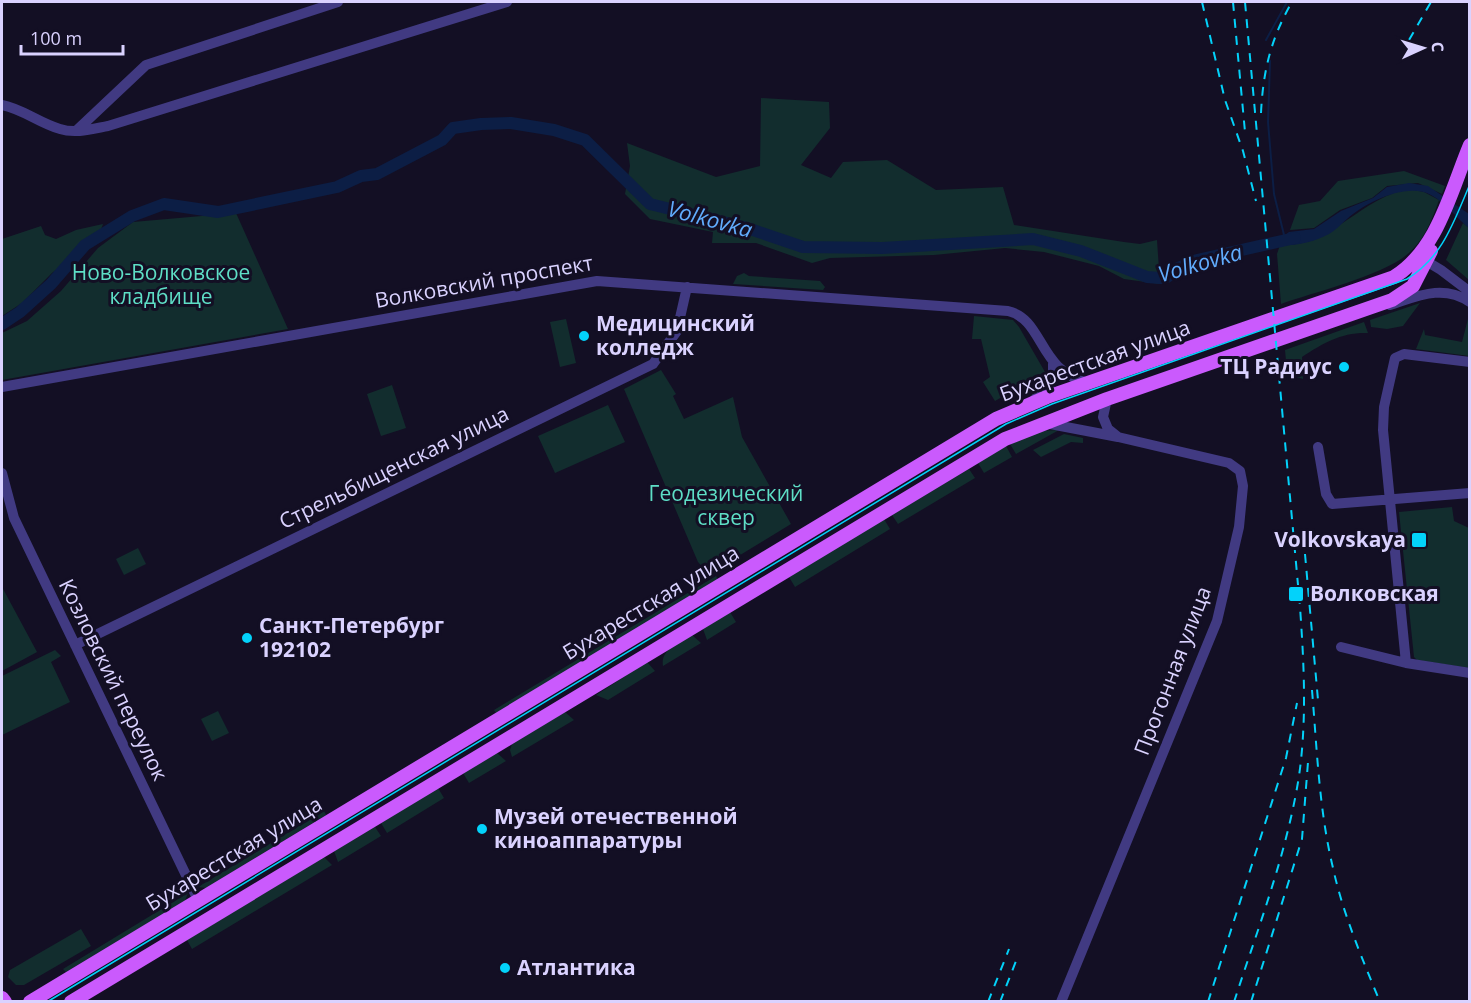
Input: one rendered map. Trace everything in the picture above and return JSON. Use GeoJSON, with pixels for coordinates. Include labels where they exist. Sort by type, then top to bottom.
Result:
{"type":"FeatureCollection","features":[{"type":"Feature","properties":{"kind":"main road"},"geometry":{"type":"LineString","coordinates":[[1411,288],[1450,202],[1470,145]]}},
{"type":"Feature","properties":{"kind":"main road"},"geometry":{"type":"LineString","coordinates":[[1450,202],[1470,165]]}},
{"type":"Feature","properties":{"kind":"main road","name":"Бухарестская улица"},"geometry":{"type":"LineString","coordinates":[[30,1002],[996,419],[1030,403],[1365,288],[1398,274],[1423,259]]}},
{"type":"Feature","properties":{"kind":"main road"},"geometry":{"type":"LineString","coordinates":[[1398,274],[1407,279],[1411,288]]}},
{"type":"Feature","properties":{"kind":"main road","name":"Бухарестская улица"},"geometry":{"type":"LineString","coordinates":[[71,1002],[1015,434],[1107,399],[1367,310],[1401,296],[1411,288]]}},
{"type":"Feature","properties":{"kind":"main road"},"geometry":{"type":"LineString","coordinates":[[253,867],[264,885]]}},
{"type":"Feature","properties":{"kind":"main road"},"geometry":{"type":"LineString","coordinates":[[2,998],[5,1002]]}},
{"type":"Feature","properties":{"kind":"street"},"geometry":{"type":"LineString","coordinates":[[76,131],[146,65],[338,2]]}},
{"type":"Feature","properties":{"kind":"street"},"geometry":{"type":"LineString","coordinates":[[2,105],[59,129],[76,131],[120,122],[507,2]]}},
{"type":"Feature","properties":{"kind":"street"},"geometry":{"type":"LineString","coordinates":[[1423,259],[1470,292]]}},
{"type":"Feature","properties":{"kind":"street","name":"Волковский проспект"},"geometry":{"type":"LineString","coordinates":[[2,387],[592,282],[1008,311],[1028,322],[1053,364],[1073,379],[1089,383]]}},
{"type":"Feature","properties":{"kind":"street","name":"Стрельбищенская улица"},"geometry":{"type":"LineString","coordinates":[[75,645],[653,364],[677,331],[687,287]]}},
{"type":"Feature","properties":{"kind":"street"},"geometry":{"type":"LineString","coordinates":[[1367,310],[1437,292],[1455,294],[1470,302]]}},
{"type":"Feature","properties":{"kind":"street"},"geometry":{"type":"LineString","coordinates":[[1406,663],[1383,419],[1395,358],[1408,354],[1470,362]]}},
{"type":"Feature","properties":{"kind":"street"},"geometry":{"type":"LineString","coordinates":[[1030,403],[1053,381],[1053,364]]}},
{"type":"Feature","properties":{"kind":"street"},"geometry":{"type":"LineString","coordinates":[[1107,399],[1103,417],[1108,429],[1118,437]]}},
{"type":"Feature","properties":{"kind":"street","name":"Прогонная улица"},"geometry":{"type":"LineString","coordinates":[[1042,423],[1118,437],[1229,463],[1242,473],[1244,486],[1238,530],[1217,621],[1060,1002]]}},
{"type":"Feature","properties":{"kind":"street"},"geometry":{"type":"LineString","coordinates":[[1318,447],[1326,494],[1332,504],[1470,493]]}},
{"type":"Feature","properties":{"kind":"street","name":"Козловский переулок"},"geometry":{"type":"LineString","coordinates":[[2,473],[14,518],[198,900]]}},
{"type":"Feature","properties":{"kind":"street"},"geometry":{"type":"LineString","coordinates":[[1341,647],[1406,663],[1470,673]]}},
{"type":"Feature","properties":{"kind":"green space"},"geometry":{"type":"Polygon","coordinates":[[[761,98],[829,102],[830,128],[801,165],[831,178],[843,162],[887,160],[936,190],[1003,187],[1014,225],[1140,244],[1157,240],[1160,284],[1124,279],[1099,266],[1044,252],[1005,248],[934,255],[830,258],[812,263],[756,243],[712,243],[713,232],[650,219],[625,194],[630,166],[627,143],[716,177],[760,166],[761,98]]]}},
{"type":"Feature","properties":{"kind":"green space"},"geometry":{"type":"Polygon","coordinates":[[[1404,171],[1445,186],[1442,194],[1418,183],[1387,186],[1372,198],[1340,210],[1314,228],[1290,230],[1299,205],[1320,201],[1338,181],[1404,171]]]}},
{"type":"Feature","properties":{"kind":"green space"},"geometry":{"type":"Polygon","coordinates":[[[1410,189],[1424,192],[1439,200],[1432,220],[1413,249],[1402,258],[1370,274],[1281,304],[1277,254],[1280,245],[1299,244],[1315,238],[1376,201],[1410,189]]]}},
{"type":"Feature","properties":{"kind":"green space","name":"Ново-Волковское кладбище"},"geometry":{"type":"Polygon","coordinates":[[[236,213],[288,329],[2,380],[2,333],[27,321],[61,291],[98,248],[133,222],[236,213]]]}},
{"type":"Feature","properties":{"kind":"green space"},"geometry":{"type":"Polygon","coordinates":[[[1463,223],[1469,228],[1469,280],[1446,260],[1463,223]]]}},
{"type":"Feature","properties":{"kind":"green space"},"geometry":{"type":"Polygon","coordinates":[[[103,224],[98,238],[52,273],[22,303],[2,316],[2,239],[41,226],[45,235],[56,239],[76,230],[103,224]]]}},
{"type":"Feature","properties":{"kind":"green space"},"geometry":{"type":"Polygon","coordinates":[[[744,273],[749,276],[820,281],[825,287],[823,290],[733,284],[737,276],[744,273]]]}},
{"type":"Feature","properties":{"kind":"green space"},"geometry":{"type":"Polygon","coordinates":[[[1420,303],[1403,326],[1387,329],[1371,327],[1370,320],[1420,303]]]}},
{"type":"Feature","properties":{"kind":"green space"},"geometry":{"type":"Polygon","coordinates":[[[1469,315],[1469,356],[1416,349],[1424,329],[1425,335],[1462,342],[1469,315]]]}},
{"type":"Feature","properties":{"kind":"green space"},"geometry":{"type":"Polygon","coordinates":[[[974,316],[1013,320],[1045,372],[995,401],[983,382],[990,377],[981,339],[972,339],[974,316]]]}},
{"type":"Feature","properties":{"kind":"green space"},"geometry":{"type":"Polygon","coordinates":[[[566,319],[576,363],[560,367],[550,322],[566,319]]]}},
{"type":"Feature","properties":{"kind":"green space"},"geometry":{"type":"Polygon","coordinates":[[[1364,322],[1368,333],[1341,336],[1318,347],[1302,357],[1303,379],[1293,376],[1291,361],[1286,361],[1285,350],[1364,322]]]}},
{"type":"Feature","properties":{"kind":"green space","name":"Геодезический сквер"},"geometry":{"type":"Polygon","coordinates":[[[661,370],[676,394],[673,396],[684,419],[733,397],[742,437],[791,524],[709,574],[698,562],[624,389],[661,370]]]}},
{"type":"Feature","properties":{"kind":"green space"},"geometry":{"type":"Polygon","coordinates":[[[392,385],[406,428],[381,436],[367,394],[392,385]]]}},
{"type":"Feature","properties":{"kind":"green space"},"geometry":{"type":"Polygon","coordinates":[[[608,405],[625,442],[555,473],[538,436],[608,405]]]}},
{"type":"Feature","properties":{"kind":"green space"},"geometry":{"type":"Polygon","coordinates":[[[1059,430],[1016,454],[1010,444],[1039,431],[1059,430]]]}},
{"type":"Feature","properties":{"kind":"green space"},"geometry":{"type":"Polygon","coordinates":[[[1064,434],[1083,438],[1083,443],[1071,442],[1041,457],[1033,450],[1064,434]]]}},
{"type":"Feature","properties":{"kind":"green space"},"geometry":{"type":"Polygon","coordinates":[[[1006,446],[1012,457],[984,473],[978,463],[1006,446]]]}},
{"type":"Feature","properties":{"kind":"green space"},"geometry":{"type":"Polygon","coordinates":[[[969,469],[975,478],[898,524],[892,515],[969,469]]]}},
{"type":"Feature","properties":{"kind":"green space"},"geometry":{"type":"Polygon","coordinates":[[[1452,507],[1454,521],[1469,528],[1469,668],[1417,660],[1414,657],[1399,512],[1452,507]]]}},
{"type":"Feature","properties":{"kind":"green space"},"geometry":{"type":"Polygon","coordinates":[[[884,519],[890,529],[795,587],[789,577],[884,519]]]}},
{"type":"Feature","properties":{"kind":"green space"},"geometry":{"type":"Polygon","coordinates":[[[138,548],[146,564],[124,575],[116,559],[138,548]]]}},
{"type":"Feature","properties":{"kind":"green space"},"geometry":{"type":"Polygon","coordinates":[[[716,576],[718,580],[496,713],[494,710],[716,576]]]}},
{"type":"Feature","properties":{"kind":"green space"},"geometry":{"type":"Polygon","coordinates":[[[2,587],[37,652],[2,671],[2,587]]]}},
{"type":"Feature","properties":{"kind":"green space"},"geometry":{"type":"Polygon","coordinates":[[[730,612],[736,622],[707,640],[703,629],[730,612]]]}},
{"type":"Feature","properties":{"kind":"green space"},"geometry":{"type":"Polygon","coordinates":[[[692,635],[701,643],[663,666],[663,660],[668,651],[692,635]]]}},
{"type":"Feature","properties":{"kind":"green space"},"geometry":{"type":"Polygon","coordinates":[[[55,650],[61,656],[51,662],[70,702],[2,735],[2,676],[55,650]]]}},
{"type":"Feature","properties":{"kind":"green space"},"geometry":{"type":"Polygon","coordinates":[[[647,662],[655,671],[608,700],[596,695],[647,662]]]}},
{"type":"Feature","properties":{"kind":"green space"},"geometry":{"type":"Polygon","coordinates":[[[218,711],[229,733],[212,741],[201,719],[218,711]]]}},
{"type":"Feature","properties":{"kind":"green space"},"geometry":{"type":"Polygon","coordinates":[[[565,712],[574,720],[512,757],[510,750],[512,744],[565,712]]]}},
{"type":"Feature","properties":{"kind":"green space"},"geometry":{"type":"Polygon","coordinates":[[[497,753],[506,761],[469,783],[463,773],[497,753]]]}},
{"type":"Feature","properties":{"kind":"green space"},"geometry":{"type":"Polygon","coordinates":[[[438,788],[444,798],[387,833],[381,823],[438,788]]]}},
{"type":"Feature","properties":{"kind":"green space"},"geometry":{"type":"Polygon","coordinates":[[[324,811],[326,815],[206,888],[198,887],[324,811]]]}},
{"type":"Feature","properties":{"kind":"green space"},"geometry":{"type":"Polygon","coordinates":[[[375,827],[381,836],[338,862],[334,851],[375,827]]]}},
{"type":"Feature","properties":{"kind":"green space"},"geometry":{"type":"Polygon","coordinates":[[[324,857],[332,865],[192,949],[187,940],[324,857]]]}},
{"type":"Feature","properties":{"kind":"green space"},"geometry":{"type":"Polygon","coordinates":[[[188,893],[185,901],[66,972],[63,969],[188,893]]]}},
{"type":"Feature","properties":{"kind":"green space"},"geometry":{"type":"Polygon","coordinates":[[[81,929],[91,946],[24,985],[16,985],[8,977],[10,970],[81,929]]]}},
{"type":"Feature","properties":{"kind":"water"},"geometry":{"type":"Polygon","coordinates":[[[1409,183],[1428,186],[1469,214],[1469,228],[1436,198],[1421,192],[1410,191],[1387,196],[1365,206],[1323,237],[1299,244],[1280,245],[1280,239],[1289,232],[1314,229],[1341,211],[1373,198],[1387,187],[1409,183]]]}},
{"type":"Feature","properties":{"kind":"waterway"},"geometry":{"type":"LineString","coordinates":[[1266,40],[1287,2]]}},
{"type":"Feature","properties":{"kind":"waterway"},"geometry":{"type":"LineString","coordinates":[[1270,61],[1268,122],[1274,194],[1285,239]]}},
{"type":"Feature","properties":{"kind":"waterway","name":"Volkovka"},"geometry":{"type":"LineString","coordinates":[[2,324],[20,312],[51,284],[85,245],[132,216],[164,204],[218,212],[337,187],[361,176],[377,174],[442,140],[453,128],[481,124],[511,123],[554,130],[585,140],[650,204],[747,228],[803,247],[882,248],[1033,239],[1081,251],[1147,277],[1160,278],[1167,277],[1178,268],[1197,260],[1295,238]]}},
{"type":"Feature","properties":{"kind":"tram line"},"geometry":{"type":"LineString","coordinates":[[47,1002],[1006,424],[1052,404],[1407,279],[1430,260],[1439,249],[1453,225],[1470,184]]}},
{"type":"Feature","properties":{"kind":"railway"},"geometry":{"type":"LineString","coordinates":[[1202,2],[1225,100],[1243,151],[1256,201]]}},
{"type":"Feature","properties":{"kind":"railway"},"geometry":{"type":"LineString","coordinates":[[1233,2],[1245,132]]}},
{"type":"Feature","properties":{"kind":"railway"},"geometry":{"type":"LineString","coordinates":[[1234,1002],[1271,890],[1294,805],[1302,755],[1304,713],[1300,607],[1245,2]]}},
{"type":"Feature","properties":{"kind":"railway"},"geometry":{"type":"LineString","coordinates":[[1261,113],[1269,55],[1292,2]]}},
{"type":"Feature","properties":{"kind":"railway"},"geometry":{"type":"LineString","coordinates":[[1409,40],[1431,2]]}},
{"type":"Feature","properties":{"kind":"railway"},"geometry":{"type":"LineString","coordinates":[[1305,554],[1318,700]]}},
{"type":"Feature","properties":{"kind":"railway"},"geometry":{"type":"LineString","coordinates":[[1312,690],[1317,757],[1328,846],[1348,919],[1380,1002]]}},
{"type":"Feature","properties":{"kind":"railway"},"geometry":{"type":"LineString","coordinates":[[1208,1002],[1286,758],[1297,703]]}},
{"type":"Feature","properties":{"kind":"railway"},"geometry":{"type":"LineString","coordinates":[[1251,1002],[1302,839],[1308,762]]}},
{"type":"Feature","properties":{"kind":"railway"},"geometry":{"type":"LineString","coordinates":[[988,1002],[1009,949]]}},
{"type":"Feature","properties":{"kind":"railway"},"geometry":{"type":"LineString","coordinates":[[1000,1002],[1018,956]]}},
{"type":"Feature","properties":{"kind":"place","name":"Медицинский колледж"},"geometry":{"type":"Point","coordinates":[584,336]}},
{"type":"Feature","properties":{"kind":"place","name":"ТЦ Радиус"},"geometry":{"type":"Point","coordinates":[1344,367]}},
{"type":"Feature","properties":{"kind":"place","name":"Volkovskaya"},"geometry":{"type":"Point","coordinates":[1419,540]}},
{"type":"Feature","properties":{"kind":"place","name":"Волковская"},"geometry":{"type":"Point","coordinates":[1296,594]}},
{"type":"Feature","properties":{"kind":"place","name":"Санкт-Петербург 192102"},"geometry":{"type":"Point","coordinates":[247,638]}},
{"type":"Feature","properties":{"kind":"place","name":"Музей отечественной киноаппаратуры"},"geometry":{"type":"Point","coordinates":[482,829]}},
{"type":"Feature","properties":{"kind":"place","name":"Атлантика"},"geometry":{"type":"Point","coordinates":[505,968]}}]}
